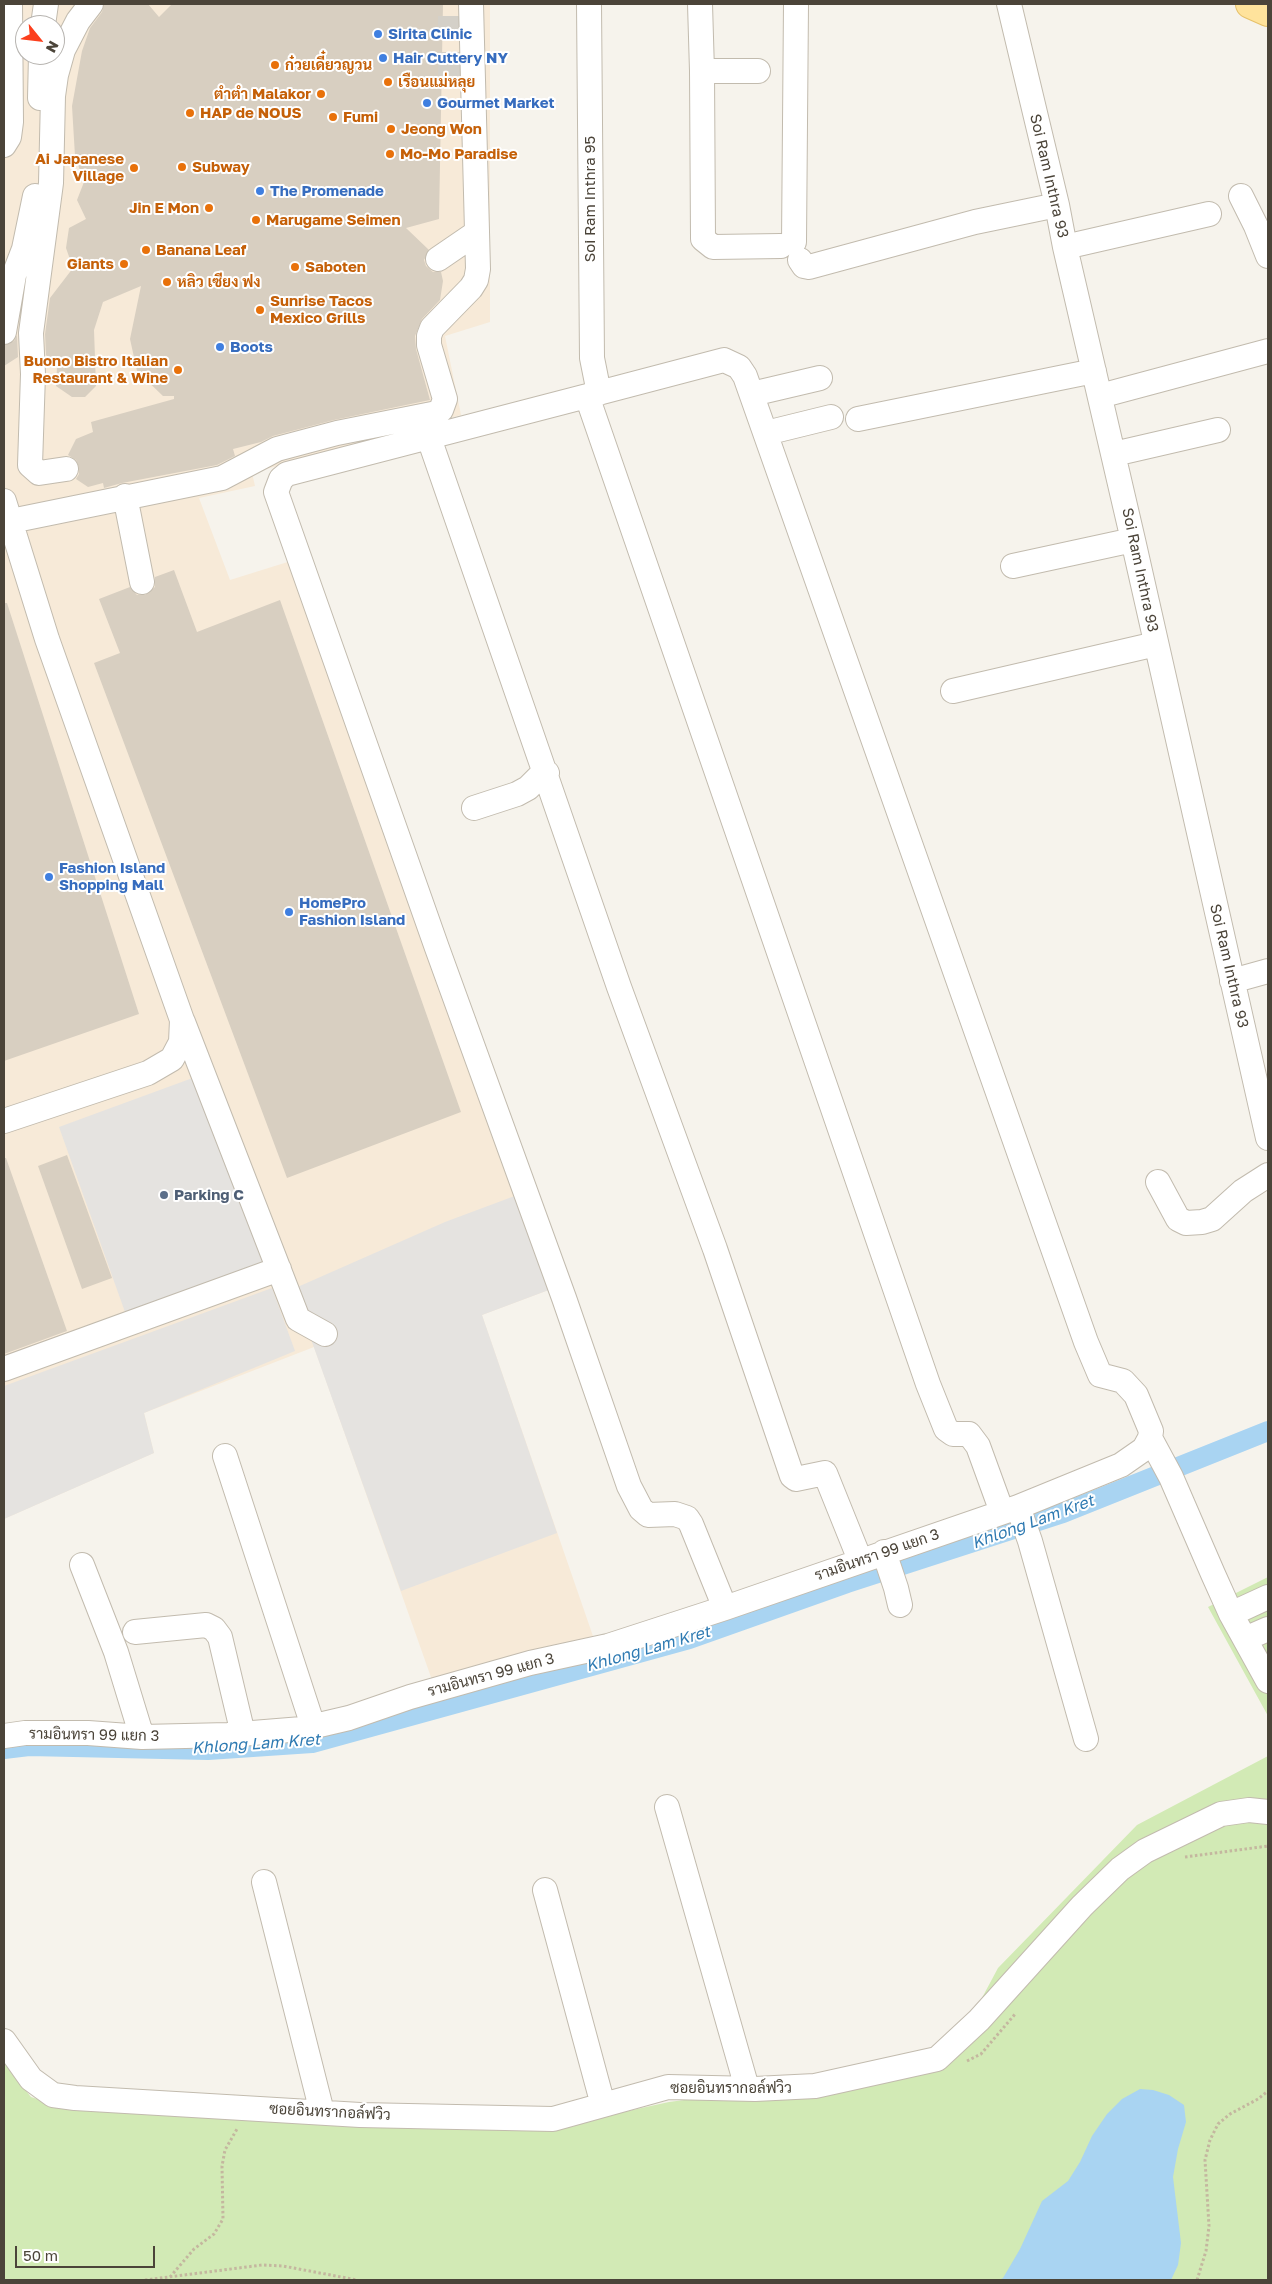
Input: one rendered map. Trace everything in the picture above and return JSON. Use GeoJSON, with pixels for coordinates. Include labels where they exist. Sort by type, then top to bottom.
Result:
{"type":"FeatureCollection","features":[{"type":"Feature","properties":{"kind":"main road"},"geometry":{"type":"LineString","coordinates":[[1250,4],[1268,12]]}},
{"type":"Feature","properties":{"kind":"street"},"geometry":{"type":"LineString","coordinates":[[4,145],[9,137],[11,122],[10,4]]}},
{"type":"Feature","properties":{"kind":"street"},"geometry":{"type":"LineString","coordinates":[[66,469],[39,473],[30,465],[33,374],[31,333],[51,183],[53,96],[56,75],[63,50],[78,21],[91,4]]}},
{"type":"Feature","properties":{"kind":"street"},"geometry":{"type":"LineString","coordinates":[[325,1334],[298,1319],[182,1020],[48,639],[7,511],[125,496],[222,478],[277,449],[335,428],[437,413],[441,410],[445,399],[428,338],[432,328],[474,283],[478,269],[470,4]]}},
{"type":"Feature","properties":{"kind":"street","name":"Soi Ram Inthra 95"},"geometry":{"type":"LineString","coordinates":[[589,4],[593,395],[928,1384],[946,1429],[953,1434],[969,1434],[978,1446],[1014,1512]]}},
{"type":"Feature","properties":{"kind":"street"},"geometry":{"type":"LineString","coordinates":[[700,4],[703,239],[712,247],[792,249]]}},
{"type":"Feature","properties":{"kind":"street"},"geometry":{"type":"LineString","coordinates":[[796,4],[792,249],[804,266],[809,267],[975,222],[1057,205]]}},
{"type":"Feature","properties":{"kind":"street","name":"Soi Ram Inthra 93"},"geometry":{"type":"LineString","coordinates":[[1009,4],[1114,454],[1268,1138]]}},
{"type":"Feature","properties":{"kind":"street"},"geometry":{"type":"LineString","coordinates":[[4,332],[14,276],[31,221],[38,182],[42,65]]}},
{"type":"Feature","properties":{"kind":"street"},"geometry":{"type":"LineString","coordinates":[[702,70],[758,71]]}},
{"type":"Feature","properties":{"kind":"street"},"geometry":{"type":"LineString","coordinates":[[1241,196],[1268,256]]}},
{"type":"Feature","properties":{"kind":"street"},"geometry":{"type":"LineString","coordinates":[[1065,247],[1209,214]]}},
{"type":"Feature","properties":{"kind":"street"},"geometry":{"type":"LineString","coordinates":[[438,258],[476,233]]}},
{"type":"Feature","properties":{"kind":"street"},"geometry":{"type":"LineString","coordinates":[[1100,396],[1268,351]]}},
{"type":"Feature","properties":{"kind":"street"},"geometry":{"type":"LineString","coordinates":[[725,1608],[692,1524],[687,1518],[675,1514],[648,1515],[641,1509],[629,1486],[564,1298],[434,939],[276,492],[281,479],[287,474],[724,360],[739,367],[745,376],[752,394],[1086,1342],[1100,1374],[1123,1381],[1136,1395],[1151,1431],[1152,1442],[1171,1477],[1232,1614],[1268,1681]]}},
{"type":"Feature","properties":{"kind":"street"},"geometry":{"type":"LineString","coordinates":[[858,419],[1094,371]]}},
{"type":"Feature","properties":{"kind":"street"},"geometry":{"type":"LineString","coordinates":[[752,394],[820,378]]}},
{"type":"Feature","properties":{"kind":"street"},"geometry":{"type":"LineString","coordinates":[[766,433],[831,417]]}},
{"type":"Feature","properties":{"kind":"street"},"geometry":{"type":"LineString","coordinates":[[1114,454],[1218,430]]}},
{"type":"Feature","properties":{"kind":"street"},"geometry":{"type":"LineString","coordinates":[[428,438],[619,987],[715,1249],[792,1476],[796,1479],[825,1473],[860,1560]]}},
{"type":"Feature","properties":{"kind":"street"},"geometry":{"type":"LineString","coordinates":[[125,496],[142,582]]}},
{"type":"Feature","properties":{"kind":"street"},"geometry":{"type":"LineString","coordinates":[[1013,566],[1133,540]]}},
{"type":"Feature","properties":{"kind":"street"},"geometry":{"type":"LineString","coordinates":[[953,691],[1156,644]]}},
{"type":"Feature","properties":{"kind":"street"},"geometry":{"type":"LineString","coordinates":[[474,808],[517,794],[528,788],[540,776],[546,774]]}},
{"type":"Feature","properties":{"kind":"street"},"geometry":{"type":"LineString","coordinates":[[1232,981],[1268,971]]}},
{"type":"Feature","properties":{"kind":"street"},"geometry":{"type":"LineString","coordinates":[[5,1117],[148,1073],[172,1059],[180,1042],[182,1020]]}},
{"type":"Feature","properties":{"kind":"street"},"geometry":{"type":"LineString","coordinates":[[1158,1182],[1178,1219],[1186,1223],[1202,1222],[1212,1218],[1243,1191],[1268,1175]]}},
{"type":"Feature","properties":{"kind":"street"},"geometry":{"type":"LineString","coordinates":[[4,1369],[279,1269]]}},
{"type":"Feature","properties":{"kind":"street","name":"รามอินทรา 99 แยก 3"},"geometry":{"type":"LineString","coordinates":[[4,1736],[88,1733],[142,1737],[243,1734],[313,1726],[349,1718],[427,1692],[530,1663],[608,1646],[725,1608],[860,1560],[886,1557],[1014,1512],[1121,1465],[1152,1442]]}},
{"type":"Feature","properties":{"kind":"street"},"geometry":{"type":"LineString","coordinates":[[225,1456],[313,1726]]}},
{"type":"Feature","properties":{"kind":"street"},"geometry":{"type":"LineString","coordinates":[[1014,1512],[1030,1541],[1086,1739]]}},
{"type":"Feature","properties":{"kind":"street"},"geometry":{"type":"LineString","coordinates":[[886,1557],[898,1596]]}},
{"type":"Feature","properties":{"kind":"street"},"geometry":{"type":"LineString","coordinates":[[82,1565],[116,1652],[142,1737]]}},
{"type":"Feature","properties":{"kind":"street"},"geometry":{"type":"LineString","coordinates":[[1232,1614],[1268,1597]]}},
{"type":"Feature","properties":{"kind":"street"},"geometry":{"type":"LineString","coordinates":[[135,1632],[206,1625],[214,1629],[220,1637],[243,1734]]}},
{"type":"Feature","properties":{"kind":"street"},"geometry":{"type":"LineString","coordinates":[[1245,1639],[1268,1629]]}},
{"type":"Feature","properties":{"kind":"street"},"geometry":{"type":"LineString","coordinates":[[667,1807],[747,2088]]}},
{"type":"Feature","properties":{"kind":"street","name":"ซอยอินทรากอล์ฟวิว"},"geometry":{"type":"LineString","coordinates":[[4,2041],[31,2079],[53,2095],[241,2108],[553,2118],[668,2087],[747,2088],[815,2086],[937,2058],[979,2020],[1082,1906],[1120,1869],[1145,1851],[1221,1814],[1249,1810],[1268,1812]]}},
{"type":"Feature","properties":{"kind":"street"},"geometry":{"type":"LineString","coordinates":[[264,1882],[322,2112]]}},
{"type":"Feature","properties":{"kind":"street"},"geometry":{"type":"LineString","coordinates":[[546,1890],[603,2105]]}},
{"type":"Feature","properties":{"kind":"path"},"geometry":{"type":"LineString","coordinates":[[1178,1860],[1195,1855],[1268,1846]]}},
{"type":"Feature","properties":{"kind":"path"},"geometry":{"type":"LineString","coordinates":[[937,2058],[966,2061],[981,2054],[1016,2013]]}},
{"type":"Feature","properties":{"kind":"path"},"geometry":{"type":"LineString","coordinates":[[1197,2280],[1206,2251],[1209,2226],[1205,2160],[1210,2140],[1218,2124],[1230,2114],[1258,2099],[1268,2090]]}},
{"type":"Feature","properties":{"kind":"path"},"geometry":{"type":"LineString","coordinates":[[169,2278],[194,2249],[214,2234],[223,2220],[222,2166],[225,2150],[234,2138],[241,2108]]}},
{"type":"Feature","properties":{"kind":"path"},"geometry":{"type":"LineString","coordinates":[[145,2280],[262,2265],[283,2266],[358,2280]]}},
{"type":"Feature","properties":{"kind":"shaded area"},"geometry":{"type":"Polygon","coordinates":[[[4,4],[490,4],[490,322],[445,336],[461,415],[252,473],[255,486],[199,498],[230,580],[294,560],[554,1288],[482,1315],[594,1639],[432,1680],[314,1347],[144,1413],[154,1453],[4,1519],[4,4]]]}},
{"type":"Feature","properties":{"kind":"shaded area","name":"Parking C"},"geometry":{"type":"Polygon","coordinates":[[[198,1076],[270,1263],[125,1312],[59,1127],[198,1076]]]}},
{"type":"Feature","properties":{"kind":"shaded area"},"geometry":{"type":"Polygon","coordinates":[[[520,1194],[554,1288],[482,1315],[557,1533],[401,1591],[293,1289],[445,1222],[520,1194]]]}},
{"type":"Feature","properties":{"kind":"shaded area"},"geometry":{"type":"Polygon","coordinates":[[[272,1288],[295,1351],[144,1413],[154,1453],[4,1519],[4,1386],[272,1288]]]}},
{"type":"Feature","properties":{"kind":"green space"},"geometry":{"type":"Polygon","coordinates":[[[1268,1577],[1268,1716],[1208,1607],[1268,1577]]]}},
{"type":"Feature","properties":{"kind":"green space"},"geometry":{"type":"Polygon","coordinates":[[[1268,1756],[1268,2280],[4,2280],[4,2057],[15,2077],[31,2097],[62,2107],[476,2128],[571,2127],[605,2116],[669,2102],[946,2065],[998,1968],[1137,1825],[1268,1756]]]}},
{"type":"Feature","properties":{"kind":"water"},"geometry":{"type":"Polygon","coordinates":[[[1140,2089],[1153,2090],[1169,2095],[1184,2105],[1186,2122],[1178,2149],[1173,2177],[1181,2243],[1178,2265],[1171,2280],[999,2280],[1003,2278],[1020,2249],[1042,2201],[1068,2181],[1080,2162],[1092,2136],[1107,2114],[1122,2099],[1140,2089]]]}},
{"type":"Feature","properties":{"kind":"building","name":"The Promenade"},"geometry":{"type":"Polygon","coordinates":[[[104,4],[148,4],[159,17],[172,4],[443,4],[439,219],[406,228],[429,250],[424,260],[426,266],[433,272],[441,272],[443,281],[440,300],[422,319],[415,336],[416,349],[430,400],[334,420],[273,436],[261,442],[233,449],[235,456],[217,465],[104,488],[103,483],[88,487],[76,479],[79,474],[79,467],[76,460],[68,455],[76,439],[93,432],[91,422],[174,399],[174,396],[163,396],[137,371],[130,339],[141,286],[103,302],[94,330],[96,386],[85,397],[72,397],[56,386],[57,367],[46,355],[45,334],[50,298],[73,268],[66,248],[69,228],[86,219],[77,200],[84,182],[75,156],[72,106],[82,51],[90,28],[102,12],[104,4]]]}},
{"type":"Feature","properties":{"kind":"building"},"geometry":{"type":"Polygon","coordinates":[[[17,335],[18,357],[4,366],[4,345],[14,341],[17,335]]]}},
{"type":"Feature","properties":{"kind":"building","name":"HomePro Fashion Island"},"geometry":{"type":"Polygon","coordinates":[[[174,570],[197,632],[280,600],[461,1112],[287,1178],[94,663],[120,653],[99,599],[130,587],[137,595],[145,595],[155,587],[155,577],[174,570]]]}},
{"type":"Feature","properties":{"kind":"building","name":"Fashion Island Shopping Mall"},"geometry":{"type":"Polygon","coordinates":[[[4,603],[7,603],[139,1014],[4,1061],[4,603]]]}},
{"type":"Feature","properties":{"kind":"building"},"geometry":{"type":"Polygon","coordinates":[[[67,1155],[112,1278],[82,1289],[38,1166],[67,1155]]]}},
{"type":"Feature","properties":{"kind":"building"},"geometry":{"type":"Polygon","coordinates":[[[4,1158],[6,1158],[67,1331],[4,1354],[4,1158]]]}},
{"type":"Feature","properties":{"kind":"waterway","name":"Khlong Lam Kret"},"geometry":{"type":"LineString","coordinates":[[4,1749],[29,1746],[208,1750],[312,1743],[689,1639],[847,1583],[1063,1513],[1268,1431]]}},
{"type":"Feature","properties":{"kind":"tunnel"},"geometry":{"type":"LineString","coordinates":[[450,4],[450,76]]}},
{"type":"Feature","properties":{"kind":"place","name":"Sirita Clinic"},"geometry":{"type":"Point","coordinates":[378,34]}},
{"type":"Feature","properties":{"kind":"place","name":"Hair Cuttery NY"},"geometry":{"type":"Point","coordinates":[383,58]}},
{"type":"Feature","properties":{"kind":"place","name":"ก๋วยเดี๋ยวญวน"},"geometry":{"type":"Point","coordinates":[275,65]}},
{"type":"Feature","properties":{"kind":"place","name":"เรือนแม่หลุย"},"geometry":{"type":"Point","coordinates":[388,82]}},
{"type":"Feature","properties":{"kind":"place","name":"ตำตำ Malakor"},"geometry":{"type":"Point","coordinates":[321,94]}},
{"type":"Feature","properties":{"kind":"place","name":"Gourmet Market"},"geometry":{"type":"Point","coordinates":[427,103]}},
{"type":"Feature","properties":{"kind":"place","name":"HAP de NOUS"},"geometry":{"type":"Point","coordinates":[190,113]}},
{"type":"Feature","properties":{"kind":"place","name":"Fumi"},"geometry":{"type":"Point","coordinates":[333,117]}},
{"type":"Feature","properties":{"kind":"place","name":"Jeong Won"},"geometry":{"type":"Point","coordinates":[391,129]}},
{"type":"Feature","properties":{"kind":"place","name":"Mo-Mo Paradise"},"geometry":{"type":"Point","coordinates":[390,154]}},
{"type":"Feature","properties":{"kind":"place","name":"Subway"},"geometry":{"type":"Point","coordinates":[182,167]}},
{"type":"Feature","properties":{"kind":"place","name":"Ai Japanese Village"},"geometry":{"type":"Point","coordinates":[134,168]}},
{"type":"Feature","properties":{"kind":"place","name":"The Promenade"},"geometry":{"type":"Point","coordinates":[260,191]}},
{"type":"Feature","properties":{"kind":"place","name":"Jin E Mon"},"geometry":{"type":"Point","coordinates":[209,208]}},
{"type":"Feature","properties":{"kind":"place","name":"Marugame Seimen"},"geometry":{"type":"Point","coordinates":[256,220]}},
{"type":"Feature","properties":{"kind":"place","name":"Banana Leaf"},"geometry":{"type":"Point","coordinates":[146,250]}},
{"type":"Feature","properties":{"kind":"place","name":"Giants"},"geometry":{"type":"Point","coordinates":[124,264]}},
{"type":"Feature","properties":{"kind":"place","name":"Saboten"},"geometry":{"type":"Point","coordinates":[295,267]}},
{"type":"Feature","properties":{"kind":"place","name":"หลิว เซียง ฟง"},"geometry":{"type":"Point","coordinates":[167,282]}},
{"type":"Feature","properties":{"kind":"place","name":"Sunrise Tacos Mexico Grills"},"geometry":{"type":"Point","coordinates":[260,310]}},
{"type":"Feature","properties":{"kind":"place","name":"Boots"},"geometry":{"type":"Point","coordinates":[220,347]}},
{"type":"Feature","properties":{"kind":"place","name":"Buono Bistro Italian Restaurant & Wine"},"geometry":{"type":"Point","coordinates":[178,370]}},
{"type":"Feature","properties":{"kind":"place","name":"Fashion Island Shopping Mall"},"geometry":{"type":"Point","coordinates":[49,877]}},
{"type":"Feature","properties":{"kind":"place","name":"HomePro Fashion Island"},"geometry":{"type":"Point","coordinates":[289,912]}},
{"type":"Feature","properties":{"kind":"place","name":"Parking C"},"geometry":{"type":"Point","coordinates":[164,1195]}}]}
